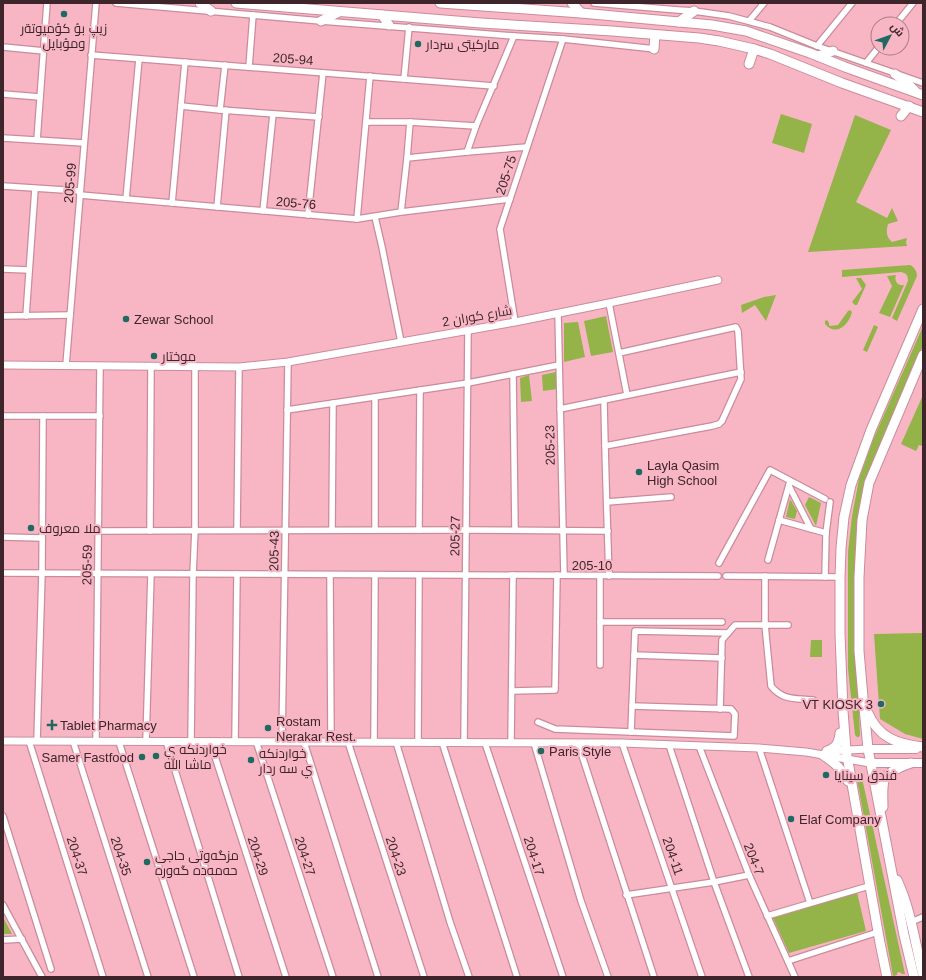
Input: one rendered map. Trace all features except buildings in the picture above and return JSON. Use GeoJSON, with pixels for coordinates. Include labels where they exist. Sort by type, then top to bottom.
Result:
{"type":"FeatureCollection","features":[{"type":"Feature","properties":{"kind":"main road"},"geometry":{"type":"LineString","coordinates":[[200,3],[211,11]]}},
{"type":"Feature","properties":{"kind":"main road"},"geometry":{"type":"LineString","coordinates":[[236,3],[481,23],[612,31],[719,41],[770,54],[842,83],[923,112]]}},
{"type":"Feature","properties":{"kind":"main road"},"geometry":{"type":"LineString","coordinates":[[440,3],[614,16],[712,25],[746,31],[920,94]]}},
{"type":"Feature","properties":{"kind":"main road"},"geometry":{"type":"LineString","coordinates":[[572,3],[581,13]]}},
{"type":"Feature","properties":{"kind":"main road"},"geometry":{"type":"LineString","coordinates":[[679,22],[694,11]]}},
{"type":"Feature","properties":{"kind":"main road"},"geometry":{"type":"LineString","coordinates":[[321,21],[339,12]]}},
{"type":"Feature","properties":{"kind":"main road"},"geometry":{"type":"LineString","coordinates":[[382,15],[389,25]]}},
{"type":"Feature","properties":{"kind":"main road"},"geometry":{"type":"LineString","coordinates":[[612,31],[614,16]]}},
{"type":"Feature","properties":{"kind":"main road"},"geometry":{"type":"LineString","coordinates":[[655,35],[655,49]]}},
{"type":"Feature","properties":{"kind":"main road"},"geometry":{"type":"LineString","coordinates":[[749,64],[754,49]]}},
{"type":"Feature","properties":{"kind":"main road"},"geometry":{"type":"LineString","coordinates":[[818,56],[833,52]]}},
{"type":"Feature","properties":{"kind":"main road"},"geometry":{"type":"LineString","coordinates":[[895,74],[920,94]]}},
{"type":"Feature","properties":{"kind":"main road"},"geometry":{"type":"LineString","coordinates":[[901,116],[909,106]]}},
{"type":"Feature","properties":{"kind":"main road"},"geometry":{"type":"LineString","coordinates":[[887,977],[846,755],[840,634],[840,577],[844,517],[851,485],[871,430],[923,309]]}},
{"type":"Feature","properties":{"kind":"main road"},"geometry":{"type":"LineString","coordinates":[[914,977],[904,935],[868,749],[860,651],[859,577],[862,520],[869,483],[923,355]]}},
{"type":"Feature","properties":{"kind":"main road"},"geometry":{"type":"LineString","coordinates":[[863,697],[871,721],[877,729],[893,740],[923,748]]}},
{"type":"Feature","properties":{"kind":"main road"},"geometry":{"type":"LineString","coordinates":[[843,711],[839,742],[836,747],[825,753],[841,769],[851,789],[854,800]]}},
{"type":"Feature","properties":{"kind":"main road"},"geometry":{"type":"LineString","coordinates":[[868,749],[923,748]]}},
{"type":"Feature","properties":{"kind":"main road"},"geometry":{"type":"LineString","coordinates":[[870,763],[923,763]]}},
{"type":"Feature","properties":{"kind":"main road"},"geometry":{"type":"LineString","coordinates":[[882,823],[885,779],[888,775],[901,767],[911,763]]}},
{"type":"Feature","properties":{"kind":"main road"},"geometry":{"type":"LineString","coordinates":[[891,868],[903,894],[922,969]]}},
{"type":"Feature","properties":{"kind":"main road"},"geometry":{"type":"LineString","coordinates":[[880,977],[883,960]]}},
{"type":"Feature","properties":{"kind":"street"},"geometry":{"type":"LineString","coordinates":[[37,140],[47,3]]}},
{"type":"Feature","properties":{"kind":"street","name":"205-99"},"geometry":{"type":"LineString","coordinates":[[66,365],[96,3]]}},
{"type":"Feature","properties":{"kind":"street"},"geometry":{"type":"LineString","coordinates":[[116,3],[321,21],[563,39],[655,49]]}},
{"type":"Feature","properties":{"kind":"street"},"geometry":{"type":"LineString","coordinates":[[594,3],[627,4],[729,16],[770,27],[816,46],[923,84]]}},
{"type":"Feature","properties":{"kind":"street"},"geometry":{"type":"LineString","coordinates":[[749,21],[764,3]]}},
{"type":"Feature","properties":{"kind":"street"},"geometry":{"type":"LineString","coordinates":[[816,46],[852,3]]}},
{"type":"Feature","properties":{"kind":"street"},"geometry":{"type":"LineString","coordinates":[[902,16],[913,3]]}},
{"type":"Feature","properties":{"kind":"street"},"geometry":{"type":"LineString","coordinates":[[249,67],[253,14]]}},
{"type":"Feature","properties":{"kind":"street"},"geometry":{"type":"LineString","coordinates":[[404,79],[409,27]]}},
{"type":"Feature","properties":{"kind":"street"},"geometry":{"type":"LineString","coordinates":[[467,152],[476,126],[514,36]]}},
{"type":"Feature","properties":{"kind":"street","name":"205-75"},"geometry":{"type":"LineString","coordinates":[[515,322],[500,229],[563,39]]}},
{"type":"Feature","properties":{"kind":"street"},"geometry":{"type":"LineString","coordinates":[[3,47],[44,51]]}},
{"type":"Feature","properties":{"kind":"street","name":"205-94"},"geometry":{"type":"LineString","coordinates":[[91,55],[494,86]]}},
{"type":"Feature","properties":{"kind":"street"},"geometry":{"type":"LineString","coordinates":[[866,63],[872,56]]}},
{"type":"Feature","properties":{"kind":"street"},"geometry":{"type":"LineString","coordinates":[[126,199],[139,59]]}},
{"type":"Feature","properties":{"kind":"street"},"geometry":{"type":"LineString","coordinates":[[172,203],[185,62]]}},
{"type":"Feature","properties":{"kind":"street"},"geometry":{"type":"LineString","coordinates":[[217,207],[225,65]]}},
{"type":"Feature","properties":{"kind":"street"},"geometry":{"type":"LineString","coordinates":[[308,215],[323,73]]}},
{"type":"Feature","properties":{"kind":"street"},"geometry":{"type":"LineString","coordinates":[[357,220],[370,76]]}},
{"type":"Feature","properties":{"kind":"street"},"geometry":{"type":"LineString","coordinates":[[3,94],[40,97]]}},
{"type":"Feature","properties":{"kind":"street"},"geometry":{"type":"LineString","coordinates":[[181,106],[319,117]]}},
{"type":"Feature","properties":{"kind":"street"},"geometry":{"type":"LineString","coordinates":[[263,211],[273,114]]}},
{"type":"Feature","properties":{"kind":"street"},"geometry":{"type":"LineString","coordinates":[[366,122],[410,122],[476,126]]}},
{"type":"Feature","properties":{"kind":"street"},"geometry":{"type":"LineString","coordinates":[[401,212],[410,122]]}},
{"type":"Feature","properties":{"kind":"street"},"geometry":{"type":"LineString","coordinates":[[3,138],[84,143]]}},
{"type":"Feature","properties":{"kind":"street"},"geometry":{"type":"LineString","coordinates":[[407,158],[527,147]]}},
{"type":"Feature","properties":{"kind":"street","name":"205-76"},"geometry":{"type":"LineString","coordinates":[[3,186],[357,220],[401,212],[510,199]]}},
{"type":"Feature","properties":{"kind":"street"},"geometry":{"type":"LineString","coordinates":[[26,316],[35,189]]}},
{"type":"Feature","properties":{"kind":"street"},"geometry":{"type":"LineString","coordinates":[[375,217],[401,342]]}},
{"type":"Feature","properties":{"kind":"street"},"geometry":{"type":"LineString","coordinates":[[3,269],[29,270]]}},
{"type":"Feature","properties":{"kind":"street","name":"شارع كوران 2"},"geometry":{"type":"LineString","coordinates":[[3,365],[195,367],[239,366],[288,362],[515,322],[609,304],[718,280]]}},
{"type":"Feature","properties":{"kind":"street"},"geometry":{"type":"LineString","coordinates":[[609,304],[627,395]]}},
{"type":"Feature","properties":{"kind":"street","name":"205-23"},"geometry":{"type":"LineString","coordinates":[[558,313],[564,576]]}},
{"type":"Feature","properties":{"kind":"street"},"geometry":{"type":"LineString","coordinates":[[3,316],[70,315]]}},
{"type":"Feature","properties":{"kind":"street"},"geometry":{"type":"LineString","coordinates":[[605,446],[719,424],[722,421],[741,379],[738,331],[734,326],[619,353]]}},
{"type":"Feature","properties":{"kind":"street","name":"205-27"},"geometry":{"type":"LineString","coordinates":[[464,742],[468,330]]}},
{"type":"Feature","properties":{"kind":"street","name":"205-43"},"geometry":{"type":"LineString","coordinates":[[282,742],[288,362]]}},
{"type":"Feature","properties":{"kind":"street"},"geometry":{"type":"LineString","coordinates":[[287,410],[468,383],[559,365]]}},
{"type":"Feature","properties":{"kind":"street","name":"205-59"},"geometry":{"type":"LineString","coordinates":[[96,741],[100,366]]}},
{"type":"Feature","properties":{"kind":"street"},"geometry":{"type":"LineString","coordinates":[[150,531],[151,366]]}},
{"type":"Feature","properties":{"kind":"street"},"geometry":{"type":"LineString","coordinates":[[237,530],[239,366]]}},
{"type":"Feature","properties":{"kind":"street"},"geometry":{"type":"LineString","coordinates":[[191,741],[195,530],[195,367]]}},
{"type":"Feature","properties":{"kind":"street"},"geometry":{"type":"LineString","coordinates":[[560,409],[741,372]]}},
{"type":"Feature","properties":{"kind":"street"},"geometry":{"type":"LineString","coordinates":[[513,374],[516,530]]}},
{"type":"Feature","properties":{"kind":"street"},"geometry":{"type":"LineString","coordinates":[[419,530],[420,390]]}},
{"type":"Feature","properties":{"kind":"street"},"geometry":{"type":"LineString","coordinates":[[375,397],[375,530]]}},
{"type":"Feature","properties":{"kind":"street"},"geometry":{"type":"LineString","coordinates":[[604,400],[609,576]]}},
{"type":"Feature","properties":{"kind":"street"},"geometry":{"type":"LineString","coordinates":[[332,530],[333,403]]}},
{"type":"Feature","properties":{"kind":"street"},"geometry":{"type":"LineString","coordinates":[[3,416],[100,416]]}},
{"type":"Feature","properties":{"kind":"street"},"geometry":{"type":"LineString","coordinates":[[37,741],[42,573],[43,416]]}},
{"type":"Feature","properties":{"kind":"street"},"geometry":{"type":"LineString","coordinates":[[719,563],[770,470],[790,483],[827,500],[825,576]]}},
{"type":"Feature","properties":{"kind":"street"},"geometry":{"type":"LineString","coordinates":[[768,560],[790,483]]}},
{"type":"Feature","properties":{"kind":"street"},"geometry":{"type":"LineString","coordinates":[[790,483],[811,529]]}},
{"type":"Feature","properties":{"kind":"street"},"geometry":{"type":"LineString","coordinates":[[607,502],[671,497]]}},
{"type":"Feature","properties":{"kind":"street"},"geometry":{"type":"LineString","coordinates":[[779,520],[826,533]]}},
{"type":"Feature","properties":{"kind":"street"},"geometry":{"type":"LineString","coordinates":[[98,531],[608,531]]}},
{"type":"Feature","properties":{"kind":"street"},"geometry":{"type":"LineString","coordinates":[[3,537],[42,538]]}},
{"type":"Feature","properties":{"kind":"street","name":"205-10"},"geometry":{"type":"LineString","coordinates":[[3,573],[718,576]]}},
{"type":"Feature","properties":{"kind":"street"},"geometry":{"type":"LineString","coordinates":[[146,741],[151,574]]}},
{"type":"Feature","properties":{"kind":"street"},"geometry":{"type":"LineString","coordinates":[[235,741],[237,574]]}},
{"type":"Feature","properties":{"kind":"street"},"geometry":{"type":"LineString","coordinates":[[330,575],[331,742]]}},
{"type":"Feature","properties":{"kind":"street"},"geometry":{"type":"LineString","coordinates":[[374,742],[375,575]]}},
{"type":"Feature","properties":{"kind":"street"},"geometry":{"type":"LineString","coordinates":[[418,742],[419,575]]}},
{"type":"Feature","properties":{"kind":"street"},"geometry":{"type":"LineString","coordinates":[[511,742],[513,575]]}},
{"type":"Feature","properties":{"kind":"street"},"geometry":{"type":"LineString","coordinates":[[512,691],[555,690],[557,575]]}},
{"type":"Feature","properties":{"kind":"street"},"geometry":{"type":"LineString","coordinates":[[600,576],[600,665]]}},
{"type":"Feature","properties":{"kind":"street"},"geometry":{"type":"LineString","coordinates":[[726,576],[840,577]]}},
{"type":"Feature","properties":{"kind":"street"},"geometry":{"type":"LineString","coordinates":[[765,576],[764,625],[771,686],[786,698],[813,700]]}},
{"type":"Feature","properties":{"kind":"street"},"geometry":{"type":"LineString","coordinates":[[600,622],[722,622]]}},
{"type":"Feature","properties":{"kind":"street"},"geometry":{"type":"LineString","coordinates":[[720,709],[722,640],[735,625],[788,625]]}},
{"type":"Feature","properties":{"kind":"street"},"geometry":{"type":"LineString","coordinates":[[631,732],[635,631],[728,633]]}},
{"type":"Feature","properties":{"kind":"street"},"geometry":{"type":"LineString","coordinates":[[634,655],[722,658]]}},
{"type":"Feature","properties":{"kind":"street"},"geometry":{"type":"LineString","coordinates":[[538,722],[555,729],[734,736],[735,714],[731,710],[632,706]]}},
{"type":"Feature","properties":{"kind":"street"},"geometry":{"type":"LineString","coordinates":[[3,741],[622,743],[759,748],[825,753],[846,755],[870,763]]}},
{"type":"Feature","properties":{"kind":"street","name":"204-37"},"geometry":{"type":"LineString","coordinates":[[29,741],[103,977]]}},
{"type":"Feature","properties":{"kind":"street","name":"204-35"},"geometry":{"type":"LineString","coordinates":[[73,741],[148,977]]}},
{"type":"Feature","properties":{"kind":"street"},"geometry":{"type":"LineString","coordinates":[[166,741],[239,977]]}},
{"type":"Feature","properties":{"kind":"street","name":"204-29"},"geometry":{"type":"LineString","coordinates":[[210,741],[286,977]]}},
{"type":"Feature","properties":{"kind":"street","name":"204-27"},"geometry":{"type":"LineString","coordinates":[[256,741],[333,977]]}},
{"type":"Feature","properties":{"kind":"street"},"geometry":{"type":"LineString","coordinates":[[119,742],[194,977]]}},
{"type":"Feature","properties":{"kind":"street"},"geometry":{"type":"LineString","coordinates":[[304,742],[378,977]]}},
{"type":"Feature","properties":{"kind":"street","name":"204-23"},"geometry":{"type":"LineString","coordinates":[[348,742],[424,977]]}},
{"type":"Feature","properties":{"kind":"street"},"geometry":{"type":"LineString","coordinates":[[396,742],[450,922],[469,977]]}},
{"type":"Feature","properties":{"kind":"street"},"geometry":{"type":"LineString","coordinates":[[442,742],[516,977]]}},
{"type":"Feature","properties":{"kind":"street","name":"204-17"},"geometry":{"type":"LineString","coordinates":[[485,742],[563,977]]}},
{"type":"Feature","properties":{"kind":"street"},"geometry":{"type":"LineString","coordinates":[[534,742],[582,901],[608,977]]}},
{"type":"Feature","properties":{"kind":"street"},"geometry":{"type":"LineString","coordinates":[[578,743],[626,895],[654,977]]}},
{"type":"Feature","properties":{"kind":"street","name":"204-11"},"geometry":{"type":"LineString","coordinates":[[622,743],[702,977]]}},
{"type":"Feature","properties":{"kind":"street"},"geometry":{"type":"LineString","coordinates":[[669,745],[714,882],[749,977]]}},
{"type":"Feature","properties":{"kind":"street","name":"204-7"},"geometry":{"type":"LineString","coordinates":[[699,746],[749,875],[795,977]]}},
{"type":"Feature","properties":{"kind":"street"},"geometry":{"type":"LineString","coordinates":[[759,748],[810,903]]}},
{"type":"Feature","properties":{"kind":"street"},"geometry":{"type":"LineString","coordinates":[[846,755],[868,749]]}},
{"type":"Feature","properties":{"kind":"street"},"geometry":{"type":"LineString","coordinates":[[3,816],[51,969]]}},
{"type":"Feature","properties":{"kind":"street"},"geometry":{"type":"LineString","coordinates":[[626,895],[714,882],[749,875]]}},
{"type":"Feature","properties":{"kind":"street"},"geometry":{"type":"LineString","coordinates":[[767,916],[869,886]]}},
{"type":"Feature","properties":{"kind":"street"},"geometry":{"type":"LineString","coordinates":[[3,905],[42,977]]}},
{"type":"Feature","properties":{"kind":"street"},"geometry":{"type":"LineString","coordinates":[[911,922],[923,917]]}},
{"type":"Feature","properties":{"kind":"street"},"geometry":{"type":"LineString","coordinates":[[788,962],[878,932]]}},
{"type":"Feature","properties":{"kind":"street"},"geometry":{"type":"LineString","coordinates":[[3,940],[22,939]]}},
{"type":"Feature","properties":{"kind":"green space"},"geometry":{"type":"Polygon","coordinates":[[[781,114],[812,124],[804,153],[772,143],[781,114]]]}},
{"type":"Feature","properties":{"kind":"green space"},"geometry":{"type":"Polygon","coordinates":[[[855,115],[891,130],[856,202],[887,218],[892,208],[898,221],[888,224],[888,236],[892,242],[907,238],[907,246],[808,252],[855,115]]]}},
{"type":"Feature","properties":{"kind":"green space"},"geometry":{"type":"Polygon","coordinates":[[[910,265],[915,269],[917,276],[897,321],[892,318],[908,281],[906,274],[901,272],[842,277],[842,270],[910,265]]]}},
{"type":"Feature","properties":{"kind":"green space"},"geometry":{"type":"Polygon","coordinates":[[[896,275],[895,279],[897,283],[904,285],[890,317],[879,313],[892,286],[887,276],[896,275]]]}},
{"type":"Feature","properties":{"kind":"green space"},"geometry":{"type":"Polygon","coordinates":[[[856,278],[861,278],[866,285],[857,305],[855,305],[852,302],[862,289],[856,278]]]}},
{"type":"Feature","properties":{"kind":"green space"},"geometry":{"type":"Polygon","coordinates":[[[776,295],[766,321],[755,305],[742,313],[741,305],[764,297],[776,295]]]}},
{"type":"Feature","properties":{"kind":"green space"},"geometry":{"type":"Polygon","coordinates":[[[850,310],[852,312],[850,317],[842,328],[833,329],[829,328],[825,324],[825,321],[827,320],[830,326],[838,325],[850,310]]]}},
{"type":"Feature","properties":{"kind":"green space"},"geometry":{"type":"Polygon","coordinates":[[[606,316],[613,352],[591,356],[584,321],[606,316]]]}},
{"type":"Feature","properties":{"kind":"green space"},"geometry":{"type":"Polygon","coordinates":[[[578,322],[585,357],[564,362],[564,323],[578,322]]]}},
{"type":"Feature","properties":{"kind":"green space"},"geometry":{"type":"Polygon","coordinates":[[[874,325],[878,327],[867,352],[863,350],[874,325]]]}},
{"type":"Feature","properties":{"kind":"green space"},"geometry":{"type":"Polygon","coordinates":[[[923,326],[923,346],[881,442],[867,481],[857,668],[860,735],[857,737],[855,735],[848,669],[848,552],[852,516],[859,479],[873,440],[923,326]]]}},
{"type":"Feature","properties":{"kind":"green space"},"geometry":{"type":"Polygon","coordinates":[[[556,372],[557,389],[543,391],[542,375],[556,372]]]}},
{"type":"Feature","properties":{"kind":"green space"},"geometry":{"type":"Polygon","coordinates":[[[529,375],[532,401],[521,402],[520,378],[529,375]]]}},
{"type":"Feature","properties":{"kind":"green space"},"geometry":{"type":"Polygon","coordinates":[[[923,395],[923,446],[919,445],[916,451],[901,444],[923,395]]]}},
{"type":"Feature","properties":{"kind":"green space"},"geometry":{"type":"Polygon","coordinates":[[[809,497],[821,503],[816,526],[805,505],[809,497]]]}},
{"type":"Feature","properties":{"kind":"green space"},"geometry":{"type":"Polygon","coordinates":[[[790,499],[797,511],[795,519],[786,517],[790,499]]]}},
{"type":"Feature","properties":{"kind":"green space"},"geometry":{"type":"Polygon","coordinates":[[[923,633],[923,739],[905,734],[880,719],[874,634],[923,633]]]}},
{"type":"Feature","properties":{"kind":"green space"},"geometry":{"type":"Polygon","coordinates":[[[811,640],[822,640],[822,657],[810,657],[811,640]]]}},
{"type":"Feature","properties":{"kind":"green space"},"geometry":{"type":"Polygon","coordinates":[[[860,776],[862,778],[905,974],[899,972],[897,975],[893,976],[857,779],[860,776]]]}},
{"type":"Feature","properties":{"kind":"green space"},"geometry":{"type":"Polygon","coordinates":[[[857,892],[866,931],[789,953],[773,918],[857,892]]]}},
{"type":"Feature","properties":{"kind":"green space"},"geometry":{"type":"Polygon","coordinates":[[[3,917],[12,934],[3,934],[3,917]]]}},
{"type":"Feature","properties":{"kind":"place","name":"زيپ بؤ كؤميوتةر ومؤبايل"},"geometry":{"type":"Point","coordinates":[64,14]}},
{"type":"Feature","properties":{"kind":"place","name":"ماركيتى سردار"},"geometry":{"type":"Point","coordinates":[418,44]}},
{"type":"Feature","properties":{"kind":"place","name":"Zewar School"},"geometry":{"type":"Point","coordinates":[126,319]}},
{"type":"Feature","properties":{"kind":"place","name":"موختار"},"geometry":{"type":"Point","coordinates":[154,356]}},
{"type":"Feature","properties":{"kind":"place","name":"Layla Qasim High School"},"geometry":{"type":"Point","coordinates":[639,472]}},
{"type":"Feature","properties":{"kind":"place","name":"ملا معروف"},"geometry":{"type":"Point","coordinates":[31,528]}},
{"type":"Feature","properties":{"kind":"place","name":"VT KIOSK 3"},"geometry":{"type":"Point","coordinates":[881,704]}},
{"type":"Feature","properties":{"kind":"place","name":"Tablet Pharmacy"},"geometry":{"type":"Point","coordinates":[52,725]}},
{"type":"Feature","properties":{"kind":"place","name":"Rostam Nerakar Rest."},"geometry":{"type":"Point","coordinates":[268,728]}},
{"type":"Feature","properties":{"kind":"place","name":"Paris Style"},"geometry":{"type":"Point","coordinates":[541,751]}},
{"type":"Feature","properties":{"kind":"place","name":"خواردنكه ي ماشا الله"},"geometry":{"type":"Point","coordinates":[156,756]}},
{"type":"Feature","properties":{"kind":"place","name":"Samer Fastfood"},"geometry":{"type":"Point","coordinates":[142,757]}},
{"type":"Feature","properties":{"kind":"place","name":"خواردنكه ي سه ردار"},"geometry":{"type":"Point","coordinates":[251,760]}},
{"type":"Feature","properties":{"kind":"place","name":"فندق سينايا"},"geometry":{"type":"Point","coordinates":[826,775]}},
{"type":"Feature","properties":{"kind":"place","name":"Elaf Company"},"geometry":{"type":"Point","coordinates":[791,819]}},
{"type":"Feature","properties":{"kind":"place","name":"مزگه‌وتی حاجی حه‌مه‌ده‌ گه‌وره"},"geometry":{"type":"Point","coordinates":[147,862]}}]}
